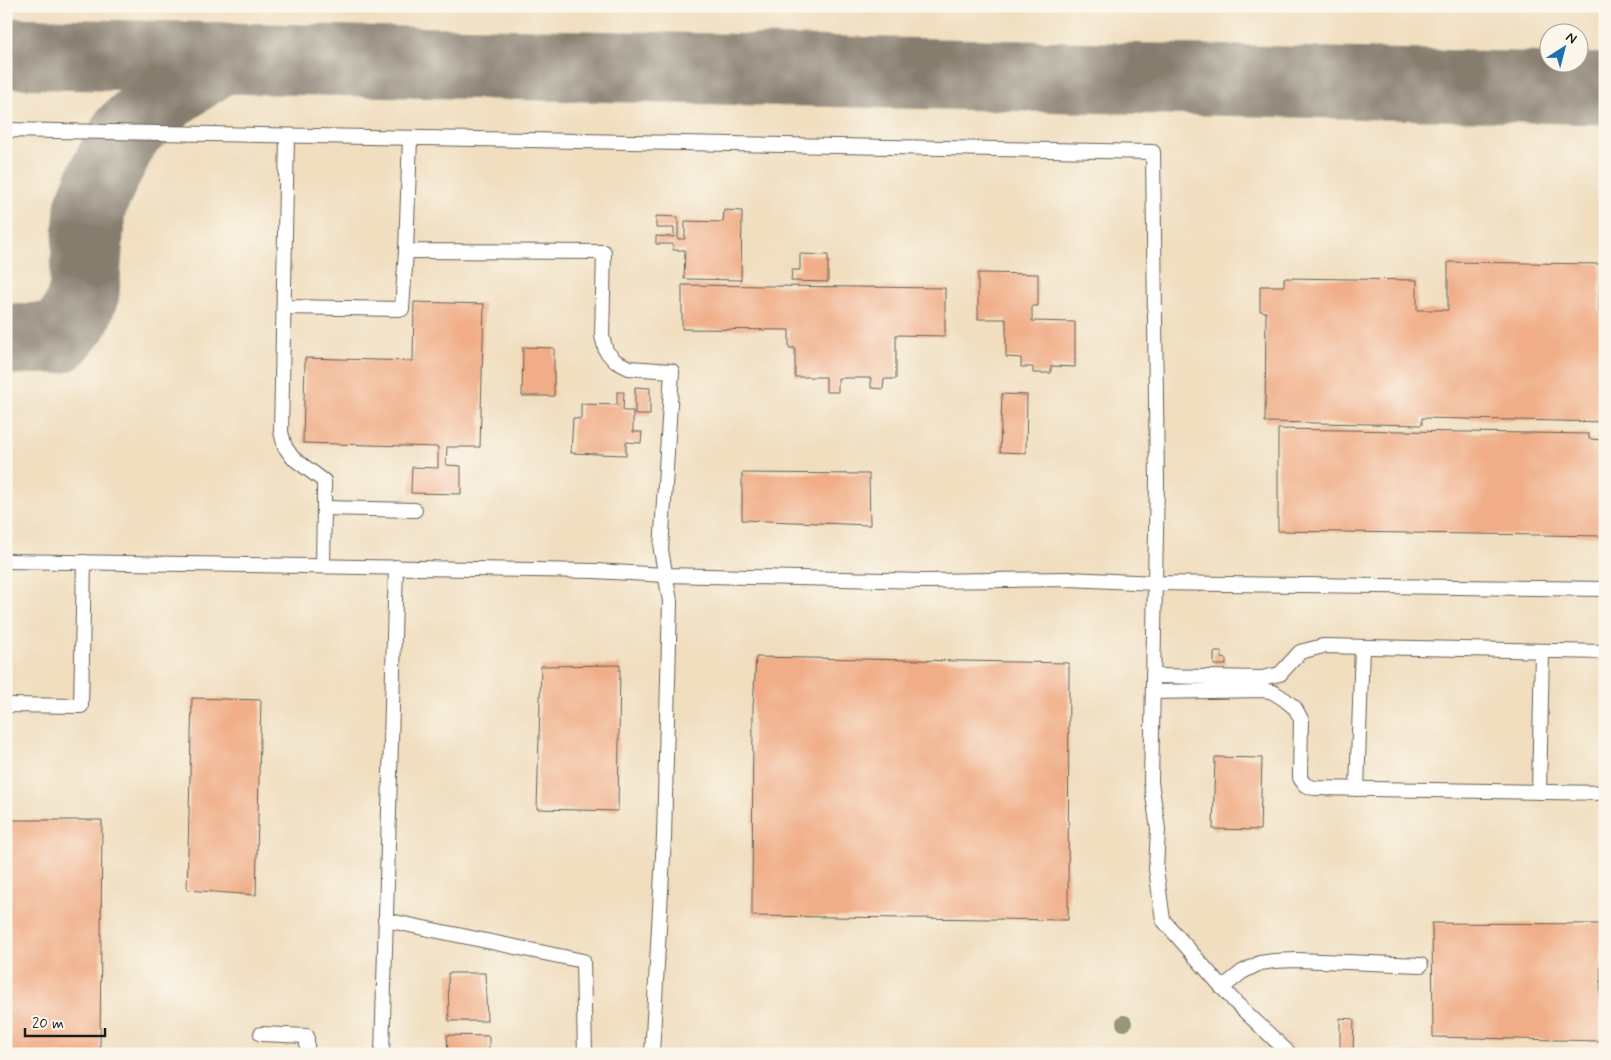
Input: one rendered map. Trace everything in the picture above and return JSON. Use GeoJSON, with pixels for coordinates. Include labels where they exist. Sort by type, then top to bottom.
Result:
{"type":"FeatureCollection","features":[{"type":"Feature","properties":{"kind":"lane"},"geometry":{"type":"LineString","coordinates":[[6,130],[1153,152],[1158,482],[1151,782],[1158,829],[1156,869],[1162,920],[1222,988],[1290,1054]]}},
{"type":"Feature","properties":{"kind":"lane"},"geometry":{"type":"LineString","coordinates":[[287,136],[281,432],[285,447],[293,458],[324,481],[323,565]]}},
{"type":"Feature","properties":{"kind":"lane"},"geometry":{"type":"LineString","coordinates":[[284,307],[402,309],[410,138]]}},
{"type":"Feature","properties":{"kind":"lane"},"geometry":{"type":"LineString","coordinates":[[406,251],[604,252],[602,336],[606,351],[616,361],[629,368],[672,371],[661,550],[670,601],[664,837],[652,1054]]}},
{"type":"Feature","properties":{"kind":"lane"},"geometry":{"type":"LineString","coordinates":[[324,508],[414,510]]}},
{"type":"Feature","properties":{"kind":"lane"},"geometry":{"type":"LineString","coordinates":[[6,561],[323,565],[924,581],[1069,580],[1156,583],[1605,589]]}},
{"type":"Feature","properties":{"kind":"lane"},"geometry":{"type":"LineString","coordinates":[[6,706],[81,706],[84,562]]}},
{"type":"Feature","properties":{"kind":"lane"},"geometry":{"type":"LineString","coordinates":[[382,1054],[396,567]]}},
{"type":"Feature","properties":{"kind":"lane"},"geometry":{"type":"LineString","coordinates":[[1154,676],[1262,678],[1280,674],[1300,652],[1323,646],[1605,652]]}},
{"type":"Feature","properties":{"kind":"lane"},"geometry":{"type":"LineString","coordinates":[[1357,789],[1362,647]]}},
{"type":"Feature","properties":{"kind":"lane"},"geometry":{"type":"LineString","coordinates":[[1539,792],[1542,651]]}},
{"type":"Feature","properties":{"kind":"lane"},"geometry":{"type":"LineString","coordinates":[[1153,692],[1263,690],[1273,692],[1284,698],[1295,708],[1301,719],[1300,778],[1305,785],[1314,788],[1605,793]]}},
{"type":"Feature","properties":{"kind":"lane"},"geometry":{"type":"LineString","coordinates":[[385,920],[583,961],[585,1054]]}},
{"type":"Feature","properties":{"kind":"lane"},"geometry":{"type":"LineString","coordinates":[[1222,988],[1242,972],[1260,963],[1274,961],[1421,965]]}},
{"type":"Feature","properties":{"kind":"lane"},"geometry":{"type":"LineString","coordinates":[[261,1034],[308,1036],[307,1054]]}},
{"type":"Feature","properties":{"kind":"building"},"geometry":{"type":"Polygon","coordinates":[[[724,210],[742,211],[741,280],[684,279],[685,250],[673,250],[673,244],[656,244],[656,236],[674,237],[674,228],[656,228],[656,216],[678,217],[678,239],[685,239],[685,221],[723,222],[724,210]]]}},
{"type":"Feature","properties":{"kind":"building"},"geometry":{"type":"Polygon","coordinates":[[[800,254],[828,255],[828,282],[791,281],[792,270],[800,270],[800,254]]]}},
{"type":"Feature","properties":{"kind":"building"},"geometry":{"type":"Polygon","coordinates":[[[1448,262],[1600,264],[1599,311],[1605,311],[1605,422],[1422,418],[1422,425],[1265,422],[1266,312],[1260,311],[1260,286],[1284,286],[1284,278],[1417,280],[1417,310],[1448,310],[1448,262]]]}},
{"type":"Feature","properties":{"kind":"building"},"geometry":{"type":"Polygon","coordinates":[[[978,273],[1038,274],[1038,306],[1032,306],[1032,321],[1075,322],[1075,367],[1051,366],[1051,373],[1033,373],[1033,367],[1021,367],[1021,358],[1006,357],[1006,319],[978,319],[978,273]]]}},
{"type":"Feature","properties":{"kind":"building"},"geometry":{"type":"Polygon","coordinates":[[[682,285],[945,288],[945,336],[896,335],[896,379],[884,379],[883,389],[871,388],[871,378],[838,378],[838,392],[826,392],[826,377],[795,377],[795,348],[789,348],[789,330],[682,329],[682,285]]]}},
{"type":"Feature","properties":{"kind":"building"},"geometry":{"type":"Polygon","coordinates":[[[414,302],[484,304],[480,447],[447,447],[446,465],[461,466],[461,494],[411,493],[412,467],[438,468],[438,447],[303,443],[305,358],[413,361],[414,302]]]}},
{"type":"Feature","properties":{"kind":"building"},"geometry":{"type":"Polygon","coordinates":[[[523,347],[554,348],[554,396],[522,396],[523,347]]]}},
{"type":"Feature","properties":{"kind":"building"},"geometry":{"type":"Polygon","coordinates":[[[635,387],[650,388],[650,415],[635,415],[635,387]]]}},
{"type":"Feature","properties":{"kind":"building"},"geometry":{"type":"Polygon","coordinates":[[[617,392],[624,392],[623,411],[633,411],[633,432],[642,432],[641,443],[626,442],[626,455],[571,453],[573,418],[581,419],[581,404],[617,405],[617,392]]]}},
{"type":"Feature","properties":{"kind":"building"},"geometry":{"type":"Polygon","coordinates":[[[1002,394],[1027,395],[1026,453],[1000,452],[1002,394]]]}},
{"type":"Feature","properties":{"kind":"building"},"geometry":{"type":"Polygon","coordinates":[[[1278,429],[1589,434],[1589,439],[1605,440],[1605,536],[1278,531],[1278,429]]]}},
{"type":"Feature","properties":{"kind":"building"},"geometry":{"type":"Polygon","coordinates":[[[742,473],[869,474],[870,525],[742,520],[742,473]]]}},
{"type":"Feature","properties":{"kind":"building"},"geometry":{"type":"Polygon","coordinates":[[[1214,652],[1222,652],[1221,658],[1226,659],[1226,665],[1214,665],[1214,652]]]}},
{"type":"Feature","properties":{"kind":"building"},"geometry":{"type":"Polygon","coordinates":[[[756,657],[1069,663],[1068,920],[752,916],[753,707],[756,657]]]}},
{"type":"Feature","properties":{"kind":"building"},"geometry":{"type":"Polygon","coordinates":[[[620,665],[618,811],[537,809],[541,666],[620,665]]]}},
{"type":"Feature","properties":{"kind":"building"},"geometry":{"type":"Polygon","coordinates":[[[192,698],[261,700],[256,895],[187,890],[192,698]]]}},
{"type":"Feature","properties":{"kind":"building"},"geometry":{"type":"Polygon","coordinates":[[[1215,757],[1262,758],[1260,830],[1213,829],[1215,757]]]}},
{"type":"Feature","properties":{"kind":"building"},"geometry":{"type":"Polygon","coordinates":[[[6,820],[102,820],[100,1054],[6,1054],[6,820]]]}},
{"type":"Feature","properties":{"kind":"building"},"geometry":{"type":"Polygon","coordinates":[[[1432,923],[1601,924],[1600,1041],[1433,1037],[1432,923]]]}},
{"type":"Feature","properties":{"kind":"building"},"geometry":{"type":"Polygon","coordinates":[[[448,973],[485,973],[487,1021],[449,1021],[448,973]]]}},
{"type":"Feature","properties":{"kind":"building"},"geometry":{"type":"Polygon","coordinates":[[[1340,1018],[1354,1019],[1353,1054],[1340,1054],[1340,1018]]]}},
{"type":"Feature","properties":{"kind":"building"},"geometry":{"type":"Polygon","coordinates":[[[447,1035],[489,1036],[489,1054],[448,1054],[447,1035]]]}},
{"type":"Feature","properties":{"kind":"building"},"geometry":{"type":"Polygon","coordinates":[[[1412,1052],[1434,1052],[1434,1054],[1412,1054],[1412,1052]]]}},
{"type":"Feature","properties":{"kind":"taxiway"},"geometry":{"type":"LineString","coordinates":[[6,53],[1605,89]]}},
{"type":"Feature","properties":{"kind":"taxiway"},"geometry":{"type":"LineString","coordinates":[[6,339],[58,338],[75,317],[84,293],[90,208],[103,177],[126,132],[171,92],[222,58]]}}]}
